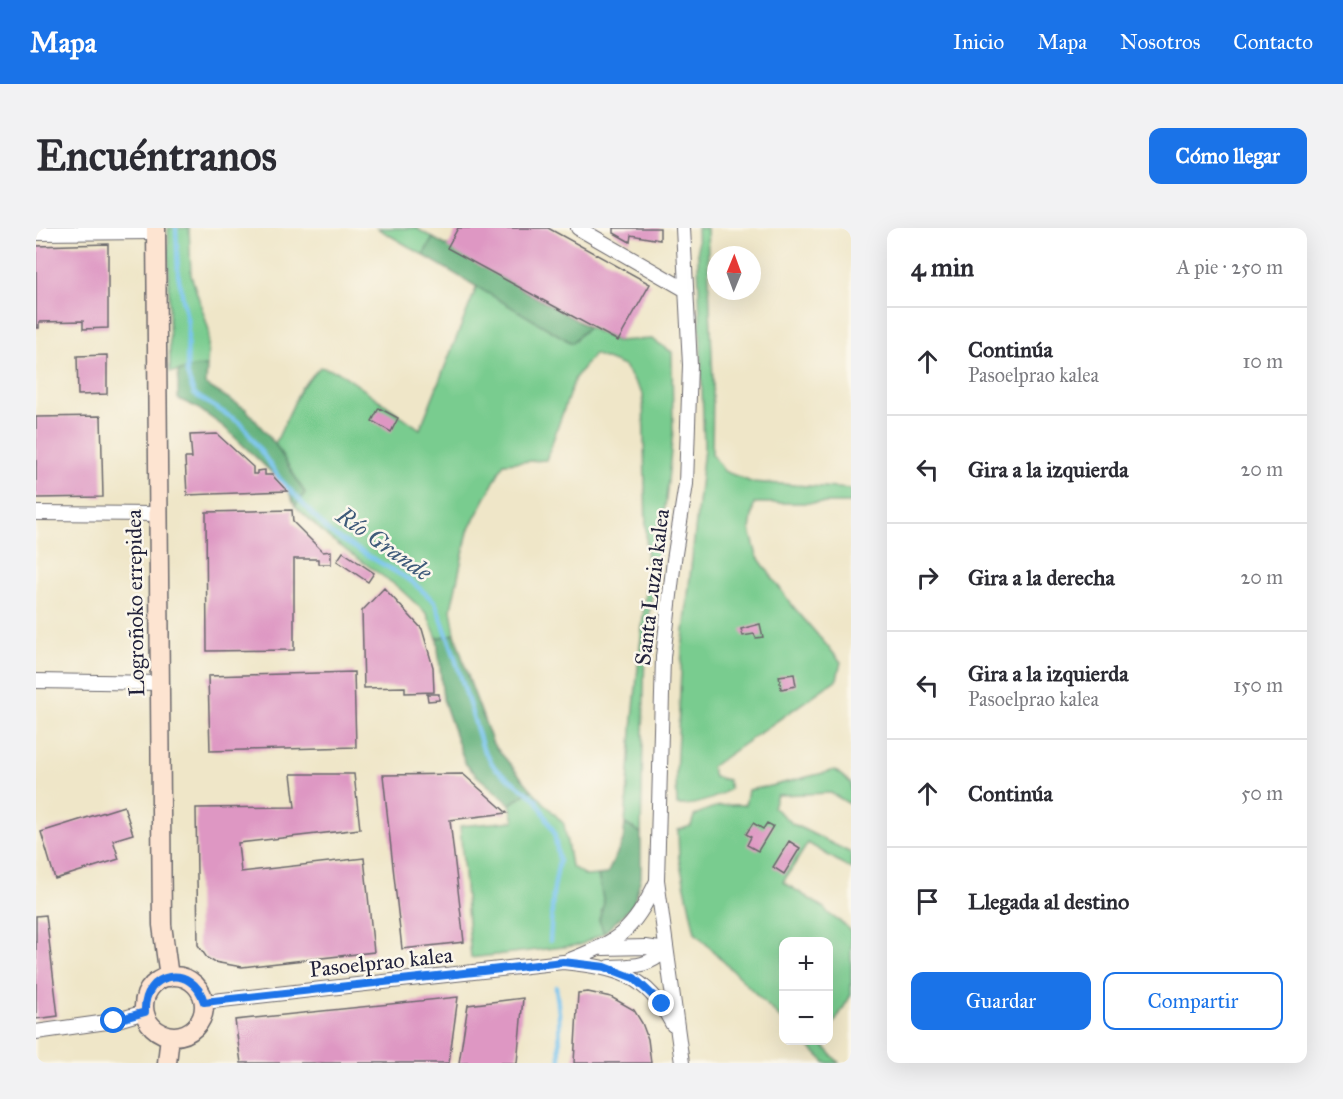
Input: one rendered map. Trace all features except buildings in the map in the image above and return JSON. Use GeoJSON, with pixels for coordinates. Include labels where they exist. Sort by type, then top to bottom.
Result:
{"type":"FeatureCollection","features":[{"type":"Feature","properties":{"kind":"main road","name":"Logroñoko errepidea"},"geometry":{"type":"LineString","coordinates":[[156,230],[162,925],[169,977]]}},
{"type":"Feature","properties":{"kind":"main road"},"geometry":{"type":"LineString","coordinates":[[179,976],[196,985],[204,1002],[203,1016],[195,1028],[183,1035],[170,1036],[158,1032],[150,1023],[144,1003],[147,994],[160,980],[179,976]]}},
{"type":"Feature","properties":{"kind":"main road"},"geometry":{"type":"LineString","coordinates":[[167,1063],[170,1036]]}},
{"type":"Feature","properties":{"kind":"street"},"geometry":{"type":"LineString","coordinates":[[578,228],[686,290]]}},
{"type":"Feature","properties":{"kind":"street","name":"Santa Luzia kalea"},"geometry":{"type":"LineString","coordinates":[[682,1063],[657,880],[663,657],[674,560],[686,484],[690,365],[683,228]]}},
{"type":"Feature","properties":{"kind":"street"},"geometry":{"type":"LineString","coordinates":[[36,233],[156,230]]}},
{"type":"Feature","properties":{"kind":"street"},"geometry":{"type":"LineString","coordinates":[[36,513],[157,514]]}},
{"type":"Feature","properties":{"kind":"street"},"geometry":{"type":"LineString","coordinates":[[36,681],[161,683]]}},
{"type":"Feature","properties":{"kind":"street"},"geometry":{"type":"LineString","coordinates":[[563,962],[602,948],[624,934],[644,908],[657,880]]}},
{"type":"Feature","properties":{"kind":"street"},"geometry":{"type":"LineString","coordinates":[[602,948],[646,947],[666,950]]}},
{"type":"Feature","properties":{"kind":"street"},"geometry":{"type":"LineString","coordinates":[[563,962],[605,967],[641,966],[657,959],[666,950]]}},
{"type":"Feature","properties":{"kind":"street","name":"Pasoelprao kalea"},"geometry":{"type":"LineString","coordinates":[[204,1002],[563,962]]}},
{"type":"Feature","properties":{"kind":"street"},"geometry":{"type":"LineString","coordinates":[[605,967],[634,978],[662,1004],[678,1035]]}},
{"type":"Feature","properties":{"kind":"street"},"geometry":{"type":"LineString","coordinates":[[36,1032],[114,1021],[145,1012]]}},
{"type":"Feature","properties":{"kind":"green space"},"geometry":{"type":"Polygon","coordinates":[[[168,228],[189,228],[191,275],[209,330],[207,366],[170,372],[168,228]]]}},
{"type":"Feature","properties":{"kind":"green space"},"geometry":{"type":"Polygon","coordinates":[[[377,228],[416,228],[433,238],[423,255],[377,228]]]}},
{"type":"Feature","properties":{"kind":"green space"},"geometry":{"type":"Polygon","coordinates":[[[697,228],[707,228],[707,300],[710,300],[713,382],[712,454],[724,471],[751,482],[851,489],[851,503],[754,503],[750,530],[757,556],[791,604],[841,662],[837,679],[711,767],[714,777],[728,780],[730,789],[705,801],[677,805],[676,774],[682,650],[704,448],[697,228]]]}},
{"type":"Feature","properties":{"kind":"green space"},"geometry":{"type":"Polygon","coordinates":[[[433,238],[588,327],[572,343],[423,255],[433,238]]]}},
{"type":"Feature","properties":{"kind":"green space"},"geometry":{"type":"Polygon","coordinates":[[[477,286],[572,343],[588,327],[616,341],[652,339],[672,352],[673,431],[666,500],[645,641],[641,833],[625,824],[647,576],[643,394],[624,366],[594,354],[575,378],[546,460],[504,463],[468,531],[451,609],[455,634],[437,638],[427,614],[398,587],[329,538],[295,506],[305,493],[275,444],[301,388],[320,367],[339,372],[420,429],[477,286]]]}},
{"type":"Feature","properties":{"kind":"green space"},"geometry":{"type":"Polygon","coordinates":[[[207,366],[206,385],[246,409],[275,444],[305,493],[295,506],[287,487],[224,427],[196,407],[178,399],[178,372],[193,367],[207,366]]]}},
{"type":"Feature","properties":{"kind":"green space"},"geometry":{"type":"Polygon","coordinates":[[[455,634],[493,744],[532,790],[510,804],[465,763],[443,699],[437,638],[455,634]]]}},
{"type":"Feature","properties":{"kind":"green space"},"geometry":{"type":"Polygon","coordinates":[[[835,770],[851,783],[851,805],[831,793],[777,795],[773,807],[793,824],[851,853],[851,869],[808,843],[783,882],[824,908],[851,932],[851,995],[833,1025],[833,937],[779,937],[779,1017],[695,933],[679,859],[678,830],[691,826],[694,816],[706,810],[725,805],[745,805],[748,790],[835,770]]]}},
{"type":"Feature","properties":{"kind":"green space"},"geometry":{"type":"Polygon","coordinates":[[[532,790],[564,824],[571,866],[586,876],[598,875],[604,903],[599,920],[604,933],[580,945],[471,958],[460,826],[514,821],[510,804],[532,790]]]}},
{"type":"Feature","properties":{"kind":"green space"},"geometry":{"type":"Polygon","coordinates":[[[625,824],[641,833],[641,877],[633,905],[604,933],[599,920],[604,903],[598,875],[607,874],[623,841],[625,824]]]}},
{"type":"Feature","properties":{"kind":"green space"},"geometry":{"type":"Polygon","coordinates":[[[807,1045],[823,1045],[839,1063],[826,1063],[807,1045]]]}},
{"type":"Feature","properties":{"kind":"waterway","name":"Río Grande"},"geometry":{"type":"LineString","coordinates":[[176,228],[178,274],[188,324],[187,374],[194,394],[242,424],[280,479],[330,533],[411,581],[435,602],[451,645],[483,749],[495,768],[536,799],[554,832],[559,860],[553,894],[550,941]]}},
{"type":"Feature","properties":{"kind":"waterway","name":"Río Grande"},"geometry":{"type":"LineString","coordinates":[[556,987],[560,1063]]}},
{"type":"Feature","properties":{"kind":"route"},"geometry":{"type":"LineString","coordinates":[[114,1021],[145,1012],[144,1003],[152,986],[169,977],[179,976],[196,985],[204,1002],[563,962],[605,967],[634,978],[662,1004]]}}]}
